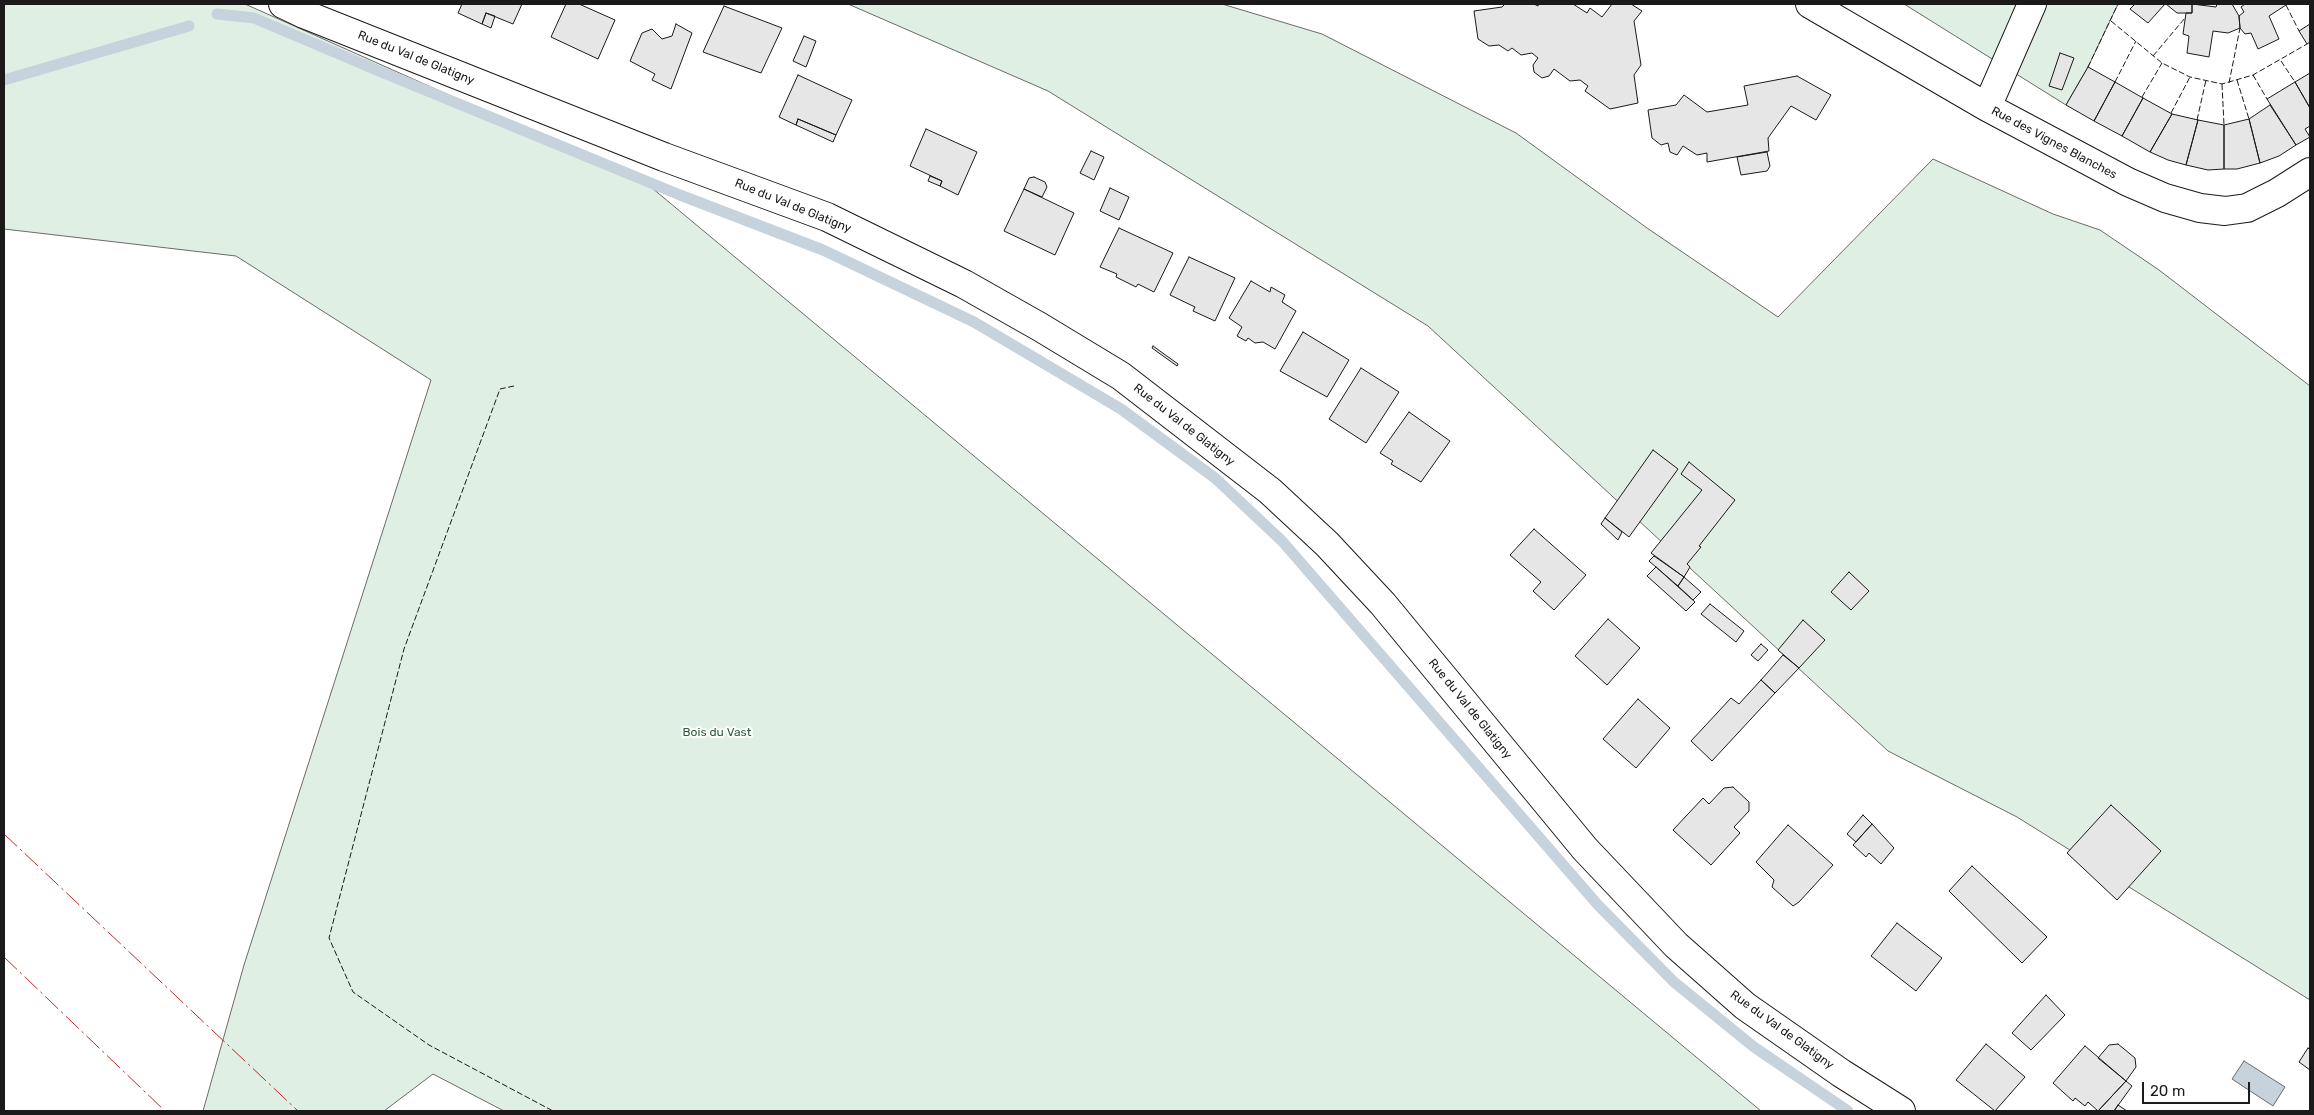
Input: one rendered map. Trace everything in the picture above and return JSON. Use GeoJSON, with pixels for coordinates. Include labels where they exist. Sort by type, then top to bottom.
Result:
{"type":"FeatureCollection","features":[{"type":"Feature","properties":{"kind":"street","name":"Rue du Val de Glatigny"},"geometry":{"type":"LineString","coordinates":[[283,4],[646,150],[827,217],[964,284],[1040,326],[1120,376],[1270,491],[1327,544],[1384,604],[1585,849],[1676,945],[1745,1006],[1841,1073],[1901,1111]]}},
{"type":"Feature","properties":{"kind":"street","name":"Rue des Vignes Blanches"},"geometry":{"type":"LineString","coordinates":[[1810,4],[1987,107],[2128,182],[2165,198],[2200,208],[2225,211],[2246,208],[2277,194],[2310,172]]}},
{"type":"Feature","properties":{"kind":"street"},"geometry":{"type":"LineString","coordinates":[[1987,107],[2032,4]]}},
{"type":"Feature","properties":{"kind":"green space","name":"Bois du Vast"},"geometry":{"type":"Polygon","coordinates":[[[4,4],[245,4],[646,183],[1761,1111],[504,1111],[433,1074],[384,1111],[203,1111],[244,965],[431,380],[236,256],[4,229],[4,4]]]}},
{"type":"Feature","properties":{"kind":"green space"},"geometry":{"type":"Polygon","coordinates":[[[848,4],[1222,4],[1322,34],[1516,133],[1647,228],[1778,317],[1933,159],[2053,214],[2100,230],[2159,270],[2310,386],[2310,1000],[2017,817],[1888,751],[1428,326],[1048,91],[848,4]]]}},
{"type":"Feature","properties":{"kind":"green space"},"geometry":{"type":"Polygon","coordinates":[[[1904,4],[2118,4],[2088,67],[2066,105],[1904,4]]]}},
{"type":"Feature","properties":{"kind":"shaded area"},"geometry":{"type":"Polygon","coordinates":[[[2244,1061],[2285,1087],[2273,1106],[2232,1079],[2244,1061]]]}},
{"type":"Feature","properties":{"kind":"building"},"geometry":{"type":"Polygon","coordinates":[[[462,4],[522,4],[513,24],[486,13],[482,24],[458,13],[462,4]]]}},
{"type":"Feature","properties":{"kind":"building"},"geometry":{"type":"Polygon","coordinates":[[[566,4],[579,4],[615,20],[598,59],[551,37],[566,4]]]}},
{"type":"Feature","properties":{"kind":"building"},"geometry":{"type":"Polygon","coordinates":[[[1505,4],[1534,4],[1538,6],[1539,4],[1573,4],[1587,13],[1590,8],[1602,17],[1612,4],[1631,4],[1642,11],[1634,21],[1641,65],[1634,75],[1638,103],[1610,109],[1585,91],[1588,86],[1580,80],[1570,81],[1554,69],[1549,76],[1542,78],[1534,72],[1533,65],[1538,58],[1532,53],[1521,55],[1512,48],[1508,51],[1499,45],[1489,46],[1478,39],[1474,11],[1502,7],[1505,4]]]}},
{"type":"Feature","properties":{"kind":"building"},"geometry":{"type":"Polygon","coordinates":[[[2135,4],[2165,4],[2148,23],[2130,9],[2135,4]]]}},
{"type":"Feature","properties":{"kind":"building"},"geometry":{"type":"Polygon","coordinates":[[[2166,4],[2192,4],[2192,13],[2177,13],[2166,4]]]}},
{"type":"Feature","properties":{"kind":"building"},"geometry":{"type":"Polygon","coordinates":[[[2192,4],[2216,7],[2217,4],[2232,4],[2239,16],[2240,28],[2228,33],[2213,31],[2209,57],[2187,53],[2189,36],[2183,34],[2186,13],[2192,13],[2192,4]]]}},
{"type":"Feature","properties":{"kind":"building"},"geometry":{"type":"Polygon","coordinates":[[[2245,4],[2286,5],[2269,16],[2279,39],[2258,49],[2251,33],[2245,34],[2240,28],[2239,16],[2244,12],[2241,7],[2245,4]]]}},
{"type":"Feature","properties":{"kind":"building"},"geometry":{"type":"Polygon","coordinates":[[[724,6],[782,28],[761,73],[703,52],[724,6]]]}},
{"type":"Feature","properties":{"kind":"building"},"geometry":{"type":"Polygon","coordinates":[[[486,13],[495,16],[491,28],[482,24],[486,13]]]}},
{"type":"Feature","properties":{"kind":"building"},"geometry":{"type":"Polygon","coordinates":[[[676,24],[692,33],[671,89],[652,80],[655,74],[630,61],[642,33],[652,29],[662,39],[672,36],[676,24]]]}},
{"type":"Feature","properties":{"kind":"building"},"geometry":{"type":"Polygon","coordinates":[[[2310,24],[2310,42],[2307,44],[2299,31],[2310,24]]]}},
{"type":"Feature","properties":{"kind":"building"},"geometry":{"type":"Polygon","coordinates":[[[804,36],[816,41],[806,67],[793,61],[804,36]]]}},
{"type":"Feature","properties":{"kind":"building"},"geometry":{"type":"Polygon","coordinates":[[[2060,53],[2074,58],[2062,90],[2049,86],[2060,53]]]}},
{"type":"Feature","properties":{"kind":"building"},"geometry":{"type":"Polygon","coordinates":[[[2088,67],[2115,82],[2094,121],[2066,105],[2088,67]]]}},
{"type":"Feature","properties":{"kind":"building"},"geometry":{"type":"Polygon","coordinates":[[[2310,73],[2310,108],[2295,82],[2310,73]]]}},
{"type":"Feature","properties":{"kind":"building"},"geometry":{"type":"Polygon","coordinates":[[[798,75],[852,100],[836,135],[798,119],[796,125],[779,117],[798,75]]]}},
{"type":"Feature","properties":{"kind":"building"},"geometry":{"type":"Polygon","coordinates":[[[1797,76],[1831,95],[1816,120],[1791,106],[1768,138],[1769,151],[1707,162],[1707,153],[1697,155],[1683,146],[1677,155],[1670,152],[1668,143],[1661,145],[1652,138],[1648,110],[1676,105],[1684,95],[1707,112],[1748,105],[1744,86],[1797,76]]]}},
{"type":"Feature","properties":{"kind":"building"},"geometry":{"type":"Polygon","coordinates":[[[2115,82],[2143,98],[2122,136],[2094,121],[2115,82]]]}},
{"type":"Feature","properties":{"kind":"building"},"geometry":{"type":"Polygon","coordinates":[[[2295,82],[2310,108],[2310,126],[2305,129],[2310,137],[2296,145],[2267,99],[2295,82]]]}},
{"type":"Feature","properties":{"kind":"building"},"geometry":{"type":"Polygon","coordinates":[[[2143,98],[2172,114],[2150,152],[2122,136],[2143,98]]]}},
{"type":"Feature","properties":{"kind":"building"},"geometry":{"type":"Polygon","coordinates":[[[2270,105],[2296,145],[2279,156],[2260,163],[2249,119],[2270,105]]]}},
{"type":"Feature","properties":{"kind":"building"},"geometry":{"type":"Polygon","coordinates":[[[2172,114],[2198,120],[2186,165],[2150,152],[2172,114]]]}},
{"type":"Feature","properties":{"kind":"building"},"geometry":{"type":"Polygon","coordinates":[[[798,119],[836,135],[833,142],[796,125],[798,119]]]}},
{"type":"Feature","properties":{"kind":"building"},"geometry":{"type":"Polygon","coordinates":[[[2249,119],[2260,163],[2237,169],[2224,169],[2224,125],[2249,119]]]}},
{"type":"Feature","properties":{"kind":"building"},"geometry":{"type":"Polygon","coordinates":[[[2198,120],[2224,125],[2224,169],[2208,170],[2186,165],[2198,120]]]}},
{"type":"Feature","properties":{"kind":"building"},"geometry":{"type":"Polygon","coordinates":[[[926,129],[977,152],[958,195],[940,186],[942,181],[910,166],[926,129]]]}},
{"type":"Feature","properties":{"kind":"building"},"geometry":{"type":"Polygon","coordinates":[[[1091,151],[1104,157],[1094,180],[1080,173],[1091,151]]]}},
{"type":"Feature","properties":{"kind":"building"},"geometry":{"type":"Polygon","coordinates":[[[1767,152],[1770,166],[1767,171],[1741,175],[1737,157],[1767,152]]]}},
{"type":"Feature","properties":{"kind":"building"},"geometry":{"type":"Polygon","coordinates":[[[930,176],[942,181],[940,186],[928,181],[930,176]]]}},
{"type":"Feature","properties":{"kind":"building"},"geometry":{"type":"Polygon","coordinates":[[[1034,177],[1045,182],[1047,187],[1042,197],[1024,189],[1029,178],[1034,177]]]}},
{"type":"Feature","properties":{"kind":"building"},"geometry":{"type":"Polygon","coordinates":[[[1110,188],[1129,197],[1119,220],[1100,211],[1110,188]]]}},
{"type":"Feature","properties":{"kind":"building"},"geometry":{"type":"Polygon","coordinates":[[[1024,189],[1074,213],[1055,255],[1004,231],[1024,189]]]}},
{"type":"Feature","properties":{"kind":"building"},"geometry":{"type":"Polygon","coordinates":[[[1119,228],[1173,253],[1154,292],[1138,284],[1136,287],[1116,277],[1117,274],[1100,267],[1119,228]]]}},
{"type":"Feature","properties":{"kind":"building"},"geometry":{"type":"Polygon","coordinates":[[[1189,257],[1235,278],[1215,321],[1193,311],[1195,307],[1170,295],[1189,257]]]}},
{"type":"Feature","properties":{"kind":"building"},"geometry":{"type":"Polygon","coordinates":[[[1251,281],[1270,292],[1271,287],[1285,295],[1282,302],[1296,311],[1275,349],[1263,342],[1255,343],[1248,338],[1246,341],[1237,336],[1242,327],[1229,318],[1251,281]]]}},
{"type":"Feature","properties":{"kind":"building"},"geometry":{"type":"Polygon","coordinates":[[[1303,332],[1349,360],[1327,397],[1280,371],[1303,332]]]}},
{"type":"Feature","properties":{"kind":"building"},"geometry":{"type":"Polygon","coordinates":[[[1153,346],[1178,364],[1177,366],[1152,348],[1153,346]]]}},
{"type":"Feature","properties":{"kind":"building"},"geometry":{"type":"Polygon","coordinates":[[[1361,368],[1399,392],[1366,443],[1329,419],[1361,368]]]}},
{"type":"Feature","properties":{"kind":"building"},"geometry":{"type":"Polygon","coordinates":[[[1409,412],[1450,441],[1421,482],[1391,464],[1393,461],[1380,453],[1409,412]]]}},
{"type":"Feature","properties":{"kind":"building"},"geometry":{"type":"Polygon","coordinates":[[[1653,450],[1678,469],[1629,537],[1605,518],[1653,450]]]}},
{"type":"Feature","properties":{"kind":"building"},"geometry":{"type":"Polygon","coordinates":[[[1689,462],[1735,500],[1687,564],[1690,567],[1684,577],[1651,553],[1702,490],[1681,474],[1689,462]]]}},
{"type":"Feature","properties":{"kind":"building"},"geometry":{"type":"Polygon","coordinates":[[[1605,518],[1622,532],[1618,540],[1601,524],[1605,518]]]}},
{"type":"Feature","properties":{"kind":"building"},"geometry":{"type":"Polygon","coordinates":[[[1534,529],[1586,575],[1554,610],[1533,591],[1541,582],[1510,555],[1534,529]]]}},
{"type":"Feature","properties":{"kind":"building"},"geometry":{"type":"Polygon","coordinates":[[[1654,556],[1684,577],[1678,586],[1649,561],[1654,556]]]}},
{"type":"Feature","properties":{"kind":"building"},"geometry":{"type":"Polygon","coordinates":[[[1656,567],[1695,602],[1686,611],[1647,576],[1656,567]]]}},
{"type":"Feature","properties":{"kind":"building"},"geometry":{"type":"Polygon","coordinates":[[[1849,572],[1869,591],[1851,610],[1831,592],[1849,572]]]}},
{"type":"Feature","properties":{"kind":"building"},"geometry":{"type":"Polygon","coordinates":[[[1684,577],[1701,592],[1693,600],[1678,586],[1684,577]]]}},
{"type":"Feature","properties":{"kind":"building"},"geometry":{"type":"Polygon","coordinates":[[[1710,604],[1744,631],[1736,642],[1701,614],[1710,604]]]}},
{"type":"Feature","properties":{"kind":"building"},"geometry":{"type":"Polygon","coordinates":[[[1608,619],[1640,648],[1607,685],[1575,656],[1608,619]]]}},
{"type":"Feature","properties":{"kind":"building"},"geometry":{"type":"Polygon","coordinates":[[[1803,620],[1825,640],[1799,668],[1778,650],[1803,620]]]}},
{"type":"Feature","properties":{"kind":"building"},"geometry":{"type":"Polygon","coordinates":[[[1761,644],[1768,650],[1758,661],[1751,655],[1761,644]]]}},
{"type":"Feature","properties":{"kind":"building"},"geometry":{"type":"Polygon","coordinates":[[[1783,655],[1799,668],[1775,693],[1761,680],[1783,655]]]}},
{"type":"Feature","properties":{"kind":"building"},"geometry":{"type":"Polygon","coordinates":[[[1761,680],[1775,693],[1712,761],[1691,741],[1731,698],[1739,704],[1761,680]]]}},
{"type":"Feature","properties":{"kind":"building"},"geometry":{"type":"Polygon","coordinates":[[[1638,699],[1670,728],[1636,768],[1603,739],[1638,699]]]}},
{"type":"Feature","properties":{"kind":"building"},"geometry":{"type":"Polygon","coordinates":[[[1733,787],[1749,802],[1749,811],[1734,827],[1740,833],[1711,865],[1673,830],[1703,798],[1709,804],[1724,788],[1733,787]]]}},
{"type":"Feature","properties":{"kind":"building"},"geometry":{"type":"Polygon","coordinates":[[[2111,805],[2161,851],[2117,900],[2067,853],[2111,805]]]}},
{"type":"Feature","properties":{"kind":"building"},"geometry":{"type":"Polygon","coordinates":[[[1863,815],[1872,824],[1856,842],[1847,834],[1863,815]]]}},
{"type":"Feature","properties":{"kind":"building"},"geometry":{"type":"Polygon","coordinates":[[[1872,824],[1894,848],[1881,864],[1869,853],[1866,857],[1853,845],[1872,824]]]}},
{"type":"Feature","properties":{"kind":"building"},"geometry":{"type":"Polygon","coordinates":[[[1788,825],[1833,865],[1799,902],[1793,906],[1772,887],[1774,880],[1756,862],[1788,825]]]}},
{"type":"Feature","properties":{"kind":"building"},"geometry":{"type":"Polygon","coordinates":[[[1972,866],[2047,937],[2022,963],[1949,891],[1972,866]]]}},
{"type":"Feature","properties":{"kind":"building"},"geometry":{"type":"Polygon","coordinates":[[[1897,923],[1942,958],[1916,991],[1871,956],[1897,923]]]}},
{"type":"Feature","properties":{"kind":"building"},"geometry":{"type":"Polygon","coordinates":[[[2046,995],[2065,1015],[2031,1050],[2012,1033],[2046,995]]]}},
{"type":"Feature","properties":{"kind":"building"},"geometry":{"type":"Polygon","coordinates":[[[1986,1044],[2025,1077],[1995,1111],[1956,1080],[1986,1044]]]}},
{"type":"Feature","properties":{"kind":"building"},"geometry":{"type":"Polygon","coordinates":[[[2118,1044],[2135,1058],[2136,1067],[2126,1081],[2098,1058],[2109,1045],[2118,1044]]]}},
{"type":"Feature","properties":{"kind":"building"},"geometry":{"type":"Polygon","coordinates":[[[2085,1046],[2126,1081],[2098,1111],[2088,1102],[2085,1106],[2075,1098],[2073,1101],[2053,1083],[2085,1046]]]}},
{"type":"Feature","properties":{"kind":"building"},"geometry":{"type":"Polygon","coordinates":[[[2308,1048],[2310,1050],[2310,1070],[2299,1062],[2308,1048]]]}},
{"type":"Feature","properties":{"kind":"building"},"geometry":{"type":"Polygon","coordinates":[[[2126,1081],[2132,1086],[2114,1111],[2098,1111],[2126,1081]]]}},
{"type":"Feature","properties":{"kind":"building"},"geometry":{"type":"Polygon","coordinates":[[[2118,1105],[2127,1111],[2114,1111],[2118,1105]]]}},
{"type":"Feature","properties":{"kind":"waterway"},"geometry":{"type":"LineString","coordinates":[[217,14],[254,18],[680,195],[823,250],[974,322],[1121,409],[1215,478],[1282,541],[1598,905],[1674,982],[1754,1047],[1848,1111]]}},
{"type":"Feature","properties":{"kind":"waterway"},"geometry":{"type":"LineString","coordinates":[[4,80],[189,26]]}},
{"type":"Feature","properties":{"kind":"fence"},"geometry":{"type":"LineString","coordinates":[[2088,67],[2118,4]]}},
{"type":"Feature","properties":{"kind":"fence"},"geometry":{"type":"LineString","coordinates":[[2286,5],[2299,31]]}},
{"type":"Feature","properties":{"kind":"fence"},"geometry":{"type":"LineString","coordinates":[[2153,56],[2185,18]]}},
{"type":"Feature","properties":{"kind":"fence"},"geometry":{"type":"LineString","coordinates":[[2111,21],[2162,63],[2190,77],[2222,84],[2253,75],[2307,44]]}},
{"type":"Feature","properties":{"kind":"fence"},"geometry":{"type":"LineString","coordinates":[[2229,83],[2240,28]]}},
{"type":"Feature","properties":{"kind":"fence"},"geometry":{"type":"LineString","coordinates":[[2115,82],[2136,41]]}},
{"type":"Feature","properties":{"kind":"fence"},"geometry":{"type":"LineString","coordinates":[[2281,61],[2295,82]]}},
{"type":"Feature","properties":{"kind":"fence"},"geometry":{"type":"LineString","coordinates":[[2142,97],[2162,63]]}},
{"type":"Feature","properties":{"kind":"fence"},"geometry":{"type":"LineString","coordinates":[[2253,75],[2267,99]]}},
{"type":"Feature","properties":{"kind":"fence"},"geometry":{"type":"LineString","coordinates":[[2171,113],[2190,77]]}},
{"type":"Feature","properties":{"kind":"fence"},"geometry":{"type":"LineString","coordinates":[[2197,120],[2206,80]]}},
{"type":"Feature","properties":{"kind":"fence"},"geometry":{"type":"LineString","coordinates":[[2237,80],[2249,119]]}},
{"type":"Feature","properties":{"kind":"fence"},"geometry":{"type":"LineString","coordinates":[[2222,84],[2224,125]]}},
{"type":"Feature","properties":{"kind":"fence"},"geometry":{"type":"LineString","coordinates":[[514,386],[500,389],[404,649],[329,938],[353,992],[429,1045],[553,1111]]}},
{"type":"Feature","properties":{"kind":"power"},"geometry":{"type":"LineString","coordinates":[[4,834],[298,1111]]}},
{"type":"Feature","properties":{"kind":"power"},"geometry":{"type":"LineString","coordinates":[[4,957],[165,1111]]}}]}
